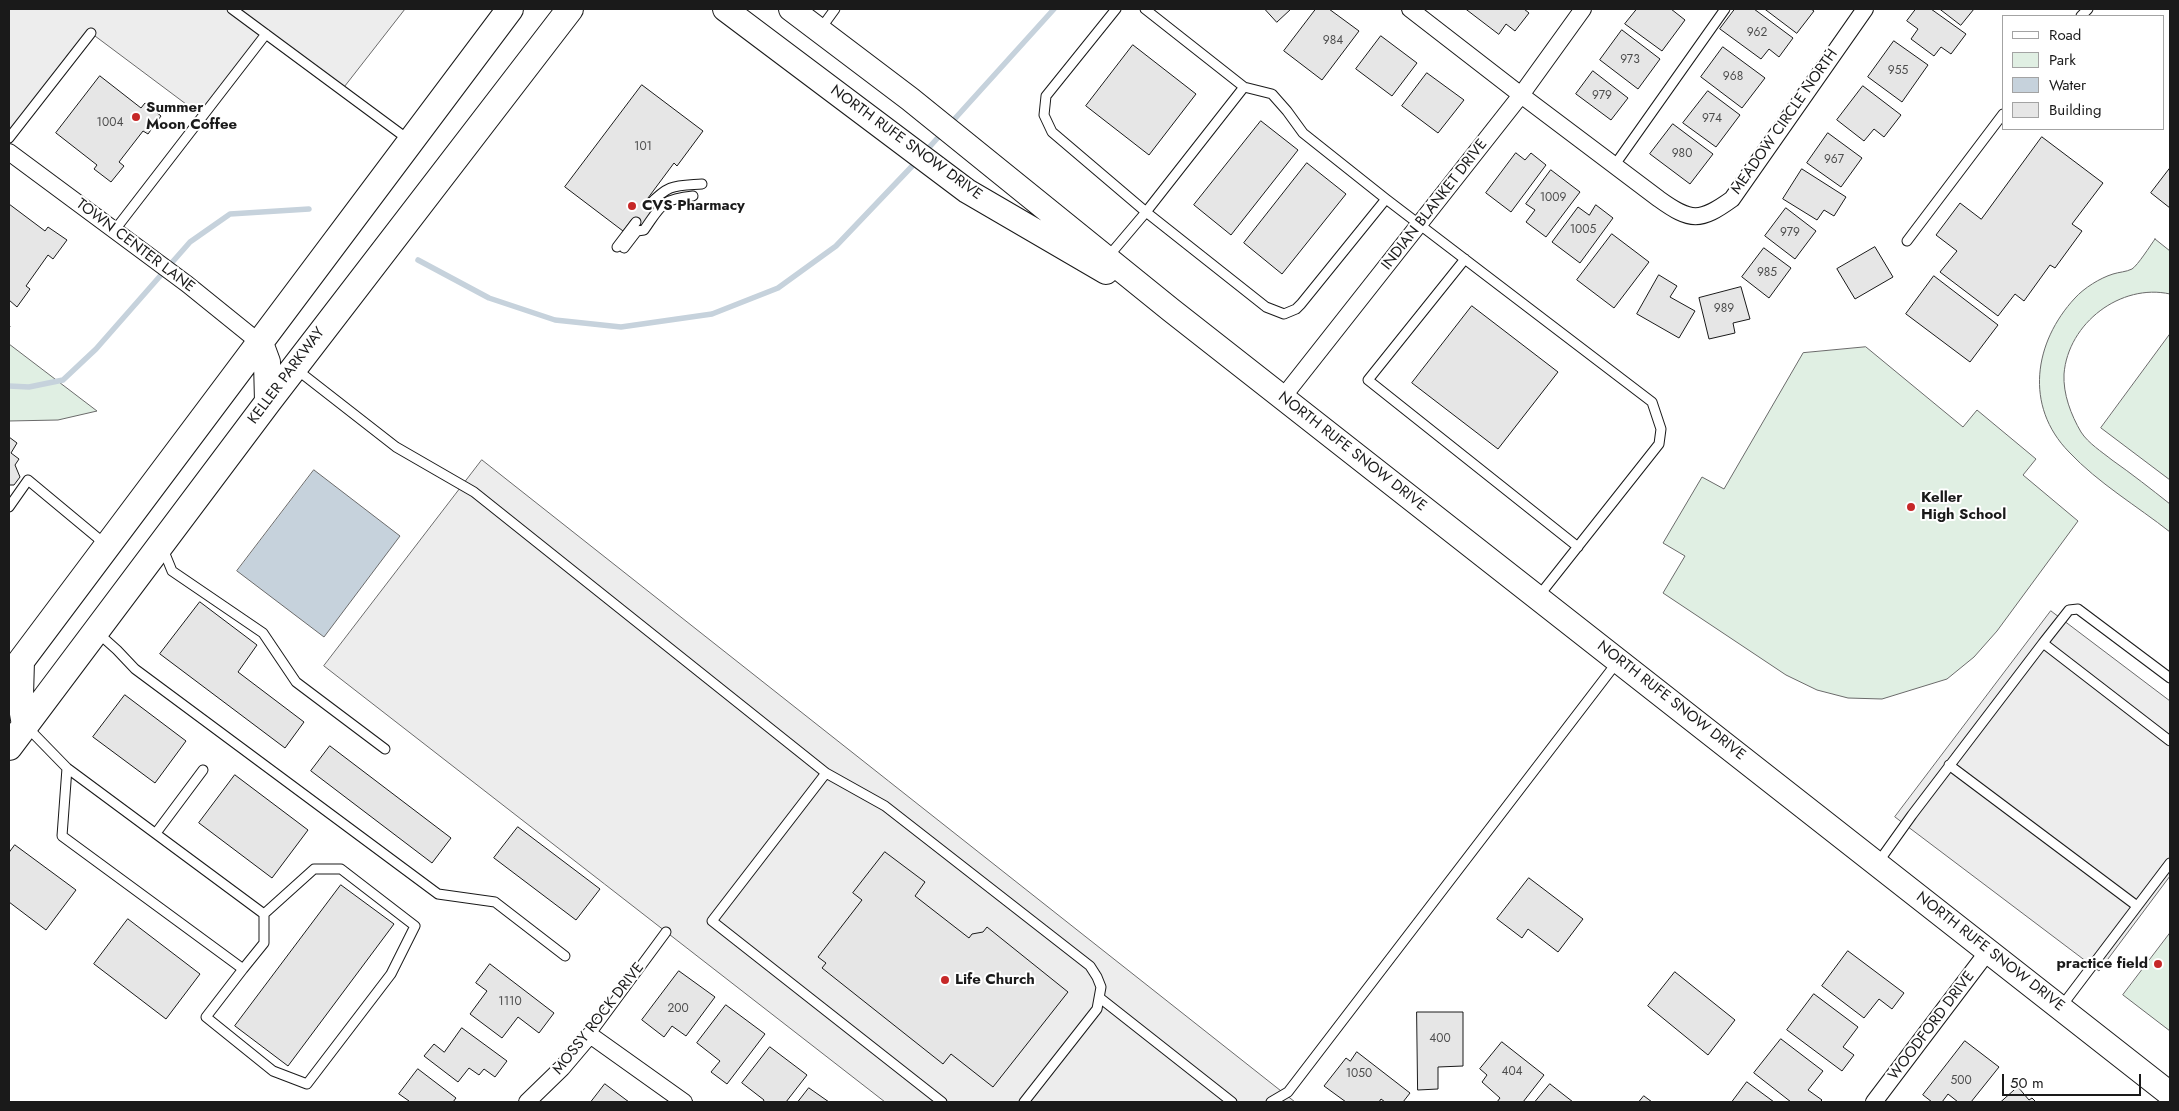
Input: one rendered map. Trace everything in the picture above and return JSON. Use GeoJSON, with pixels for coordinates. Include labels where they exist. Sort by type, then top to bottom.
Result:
{"type":"FeatureCollection","features":[{"type":"Feature","properties":{"kind":"main road"},"geometry":{"type":"LineString","coordinates":[[25,725],[15,669],[510,9]]}},
{"type":"Feature","properties":{"kind":"main road","name":"KELLER PARKWAY"},"geometry":{"type":"LineString","coordinates":[[9,747],[268,402],[570,9]]}},
{"type":"Feature","properties":{"kind":"main road","name":"NORTH RUFE SNOW DRIVE"},"geometry":{"type":"LineString","coordinates":[[725,9],[967,191],[1171,310]]}},
{"type":"Feature","properties":{"kind":"main road","name":"NORTH RUFE SNOW DRIVE"},"geometry":{"type":"LineString","coordinates":[[791,9],[910,99],[1171,310],[1989,950],[2166,1096]]}},
{"type":"Feature","properties":{"kind":"main road"},"geometry":{"type":"LineString","coordinates":[[795,61],[819,31]]}},
{"type":"Feature","properties":{"kind":"main road"},"geometry":{"type":"LineString","coordinates":[[260,343],[267,362],[268,402]]}},
{"type":"Feature","properties":{"kind":"street","name":"INDIAN BLANKET DRIVE"},"geometry":{"type":"LineString","coordinates":[[1283,397],[1521,95],[1583,9]]}},
{"type":"Feature","properties":{"kind":"street","name":"MEADOW CIRCLE NORTH"},"geometry":{"type":"LineString","coordinates":[[1418,11],[1521,95],[1675,211],[1690,216],[1702,217],[1732,199],[1865,9]]}},
{"type":"Feature","properties":{"kind":"street","name":"TOWN CENTER LANE"},"geometry":{"type":"LineString","coordinates":[[9,152],[187,284],[260,343]]}},
{"type":"Feature","properties":{"kind":"street","name":"WOODFORD DRIVE"},"geometry":{"type":"LineString","coordinates":[[1874,1102],[1989,950]]}},
{"type":"Feature","properties":{"kind":"street","name":"MOSSY ROCK DRIVE"},"geometry":{"type":"LineString","coordinates":[[527,1102],[562,1068],[590,1035]]}},
{"type":"Feature","properties":{"kind":"street"},"geometry":{"type":"LineString","coordinates":[[590,1035],[684,1102]]}},
{"type":"Feature","properties":{"kind":"lane"},"geometry":{"type":"LineString","coordinates":[[234,9],[411,141]]}},
{"type":"Feature","properties":{"kind":"lane"},"geometry":{"type":"LineString","coordinates":[[819,31],[835,9]]}},
{"type":"Feature","properties":{"kind":"lane"},"geometry":{"type":"LineString","coordinates":[[1116,9],[1046,96],[1044,115],[1052,132],[1146,212],[1266,307],[1284,314],[1296,309],[1386,199]]}},
{"type":"Feature","properties":{"kind":"lane"},"geometry":{"type":"LineString","coordinates":[[1145,9],[1244,87],[1272,94],[1303,133],[1386,199],[1652,402],[1661,429],[1659,444],[1538,597]]}},
{"type":"Feature","properties":{"kind":"lane"},"geometry":{"type":"LineString","coordinates":[[1614,166],[1725,9]]}},
{"type":"Feature","properties":{"kind":"lane"},"geometry":{"type":"LineString","coordinates":[[9,138],[91,33]]}},
{"type":"Feature","properties":{"kind":"lane"},"geometry":{"type":"LineString","coordinates":[[114,231],[266,34]]}},
{"type":"Feature","properties":{"kind":"lane"},"geometry":{"type":"LineString","coordinates":[[1107,258],[1146,212],[1244,87]]}},
{"type":"Feature","properties":{"kind":"lane"},"geometry":{"type":"LineString","coordinates":[[1907,241],[2002,115]]}},
{"type":"Feature","properties":{"kind":"lane"},"geometry":{"type":"LineString","coordinates":[[649,205],[661,192],[671,186],[702,184]]}},
{"type":"Feature","properties":{"kind":"lane"},"geometry":{"type":"LineString","coordinates":[[636,222],[621,247],[637,231],[644,230],[661,207],[668,201],[674,198],[693,196]]}},
{"type":"Feature","properties":{"kind":"lane"},"geometry":{"type":"LineString","coordinates":[[1465,259],[1368,380],[1578,547]]}},
{"type":"Feature","properties":{"kind":"lane"},"geometry":{"type":"LineString","coordinates":[[294,368],[396,447],[474,492],[826,773],[885,806],[1090,966],[1097,976],[1101,987],[1097,1009],[1024,1102]]}},
{"type":"Feature","properties":{"kind":"lane"},"geometry":{"type":"LineString","coordinates":[[9,506],[28,480],[107,546]]}},
{"type":"Feature","properties":{"kind":"lane"},"geometry":{"type":"LineString","coordinates":[[160,545],[172,571],[264,633],[296,682],[385,749]]}},
{"type":"Feature","properties":{"kind":"lane"},"geometry":{"type":"LineString","coordinates":[[1877,864],[1949,765],[2039,646],[2069,610],[2078,609],[2170,678]]}},
{"type":"Feature","properties":{"kind":"lane"},"geometry":{"type":"LineString","coordinates":[[95,632],[117,650],[135,669],[438,894],[495,902],[565,956]]}},
{"type":"Feature","properties":{"kind":"lane"},"geometry":{"type":"LineString","coordinates":[[2043,643],[2170,741]]}},
{"type":"Feature","properties":{"kind":"lane"},"geometry":{"type":"LineString","coordinates":[[1271,1102],[1288,1092],[1619,660]]}},
{"type":"Feature","properties":{"kind":"lane"},"geometry":{"type":"LineString","coordinates":[[25,725],[67,768],[264,914]]}},
{"type":"Feature","properties":{"kind":"lane"},"geometry":{"type":"LineString","coordinates":[[1949,765],[2138,906]]}},
{"type":"Feature","properties":{"kind":"lane"},"geometry":{"type":"LineString","coordinates":[[67,768],[62,836],[244,969]]}},
{"type":"Feature","properties":{"kind":"lane"},"geometry":{"type":"LineString","coordinates":[[156,834],[203,770]]}},
{"type":"Feature","properties":{"kind":"lane"},"geometry":{"type":"LineString","coordinates":[[826,773],[712,921],[942,1102]]}},
{"type":"Feature","properties":{"kind":"lane"},"geometry":{"type":"LineString","coordinates":[[2061,1008],[2170,863]]}},
{"type":"Feature","properties":{"kind":"lane"},"geometry":{"type":"LineString","coordinates":[[314,869],[341,870],[415,926],[391,974],[307,1084],[273,1071],[206,1017],[264,943],[264,914],[314,869]]}},
{"type":"Feature","properties":{"kind":"lane","name":"MOSSY ROCK DRIVE"},"geometry":{"type":"LineString","coordinates":[[590,1035],[666,932]]}},
{"type":"Feature","properties":{"kind":"lane"},"geometry":{"type":"LineString","coordinates":[[1100,998],[1232,1102]]}},
{"type":"Feature","properties":{"kind":"green space"},"geometry":{"type":"Polygon","coordinates":[[[2155,239],[2170,251],[2170,294],[2152,292],[2133,295],[2116,301],[2100,311],[2086,323],[2075,338],[2068,355],[2064,382],[2066,397],[2071,411],[2084,436],[2091,444],[2170,504],[2170,532],[2105,484],[2069,452],[2055,434],[2045,415],[2040,395],[2040,374],[2043,354],[2050,334],[2061,315],[2079,294],[2092,284],[2115,273],[2127,271],[2135,267],[2155,239]]]}},
{"type":"Feature","properties":{"kind":"green space"},"geometry":{"type":"Polygon","coordinates":[[[2170,334],[2170,480],[2101,428],[2170,334]]]}},
{"type":"Feature","properties":{"kind":"green space"},"geometry":{"type":"Polygon","coordinates":[[[9,344],[97,411],[58,420],[9,421],[9,344]]]}},
{"type":"Feature","properties":{"kind":"green space"},"geometry":{"type":"Polygon","coordinates":[[[1866,347],[1963,427],[1977,410],[2036,459],[2023,475],[2078,521],[1997,631],[1974,657],[1947,679],[1882,699],[1848,698],[1817,690],[1786,675],[1663,593],[1685,556],[1663,543],[1702,477],[1724,489],[1803,353],[1866,347]]]}},
{"type":"Feature","properties":{"kind":"green space","name":"practice field"},"geometry":{"type":"Polygon","coordinates":[[[2170,933],[2170,1031],[2123,995],[2170,933]]]}},
{"type":"Feature","properties":{"kind":"shaded area"},"geometry":{"type":"Polygon","coordinates":[[[9,9],[405,9],[341,91],[265,34],[202,116],[91,33],[9,138],[9,9]]]}},
{"type":"Feature","properties":{"kind":"shaded area"},"geometry":{"type":"Polygon","coordinates":[[[482,460],[1295,1102],[885,1102],[324,666],[482,460]]]}},
{"type":"Feature","properties":{"kind":"shaded area"},"geometry":{"type":"Polygon","coordinates":[[[2051,611],[2170,701],[2170,876],[2099,971],[1895,817],[2051,611]]]}},
{"type":"Feature","properties":{"kind":"water"},"geometry":{"type":"Polygon","coordinates":[[[314,470],[400,536],[324,637],[237,571],[314,470]]]}},
{"type":"Feature","properties":{"kind":"building"},"geometry":{"type":"Polygon","coordinates":[[[1265,9],[1291,9],[1277,22],[1265,9]]]}},
{"type":"Feature","properties":{"kind":"building"},"geometry":{"type":"Polygon","coordinates":[[[1316,9],[1329,9],[1359,31],[1322,80],[1284,51],[1316,9]]]}},
{"type":"Feature","properties":{"kind":"building"},"geometry":{"type":"Polygon","coordinates":[[[1466,9],[1524,9],[1529,13],[1515,31],[1506,24],[1499,34],[1466,9]]]}},
{"type":"Feature","properties":{"kind":"building"},"geometry":{"type":"Polygon","coordinates":[[[1637,9],[1671,9],[1685,20],[1662,51],[1625,24],[1637,9]]]}},
{"type":"Feature","properties":{"kind":"building"},"geometry":{"type":"Polygon","coordinates":[[[1735,9],[1754,9],[1793,38],[1779,57],[1769,49],[1761,59],[1720,29],[1735,9]]]}},
{"type":"Feature","properties":{"kind":"building"},"geometry":{"type":"Polygon","coordinates":[[[1765,9],[1811,9],[1814,11],[1797,33],[1765,9]]]}},
{"type":"Feature","properties":{"kind":"building"},"geometry":{"type":"Polygon","coordinates":[[[1916,9],[1931,9],[1966,34],[1951,54],[1941,47],[1934,56],[1911,39],[1918,29],[1907,21],[1916,9]]]}},
{"type":"Feature","properties":{"kind":"building"},"geometry":{"type":"Polygon","coordinates":[[[1940,9],[1974,9],[1961,25],[1940,9]]]}},
{"type":"Feature","properties":{"kind":"building"},"geometry":{"type":"Polygon","coordinates":[[[1622,30],[1660,59],[1638,89],[1600,60],[1622,30]]]}},
{"type":"Feature","properties":{"kind":"building"},"geometry":{"type":"Polygon","coordinates":[[[1381,36],[1417,63],[1392,96],[1356,69],[1381,36]]]}},
{"type":"Feature","properties":{"kind":"building"},"geometry":{"type":"Polygon","coordinates":[[[1894,41],[1928,65],[1902,102],[1868,77],[1894,41]]]}},
{"type":"Feature","properties":{"kind":"building"},"geometry":{"type":"Polygon","coordinates":[[[1133,45],[1196,94],[1149,155],[1086,106],[1133,45]]]}},
{"type":"Feature","properties":{"kind":"building"},"geometry":{"type":"Polygon","coordinates":[[[1723,47],[1765,78],[1742,108],[1701,77],[1723,47]]]}},
{"type":"Feature","properties":{"kind":"building"},"geometry":{"type":"Polygon","coordinates":[[[1593,71],[1628,98],[1611,120],[1576,94],[1593,71]]]}},
{"type":"Feature","properties":{"kind":"building"},"geometry":{"type":"Polygon","coordinates":[[[1427,73],[1464,100],[1438,133],[1402,106],[1427,73]]]}},
{"type":"Feature","properties":{"kind":"building"},"geometry":{"type":"Polygon","coordinates":[[[100,76],[141,108],[145,103],[161,116],[148,134],[143,131],[119,162],[124,166],[111,182],[94,169],[97,165],[56,133],[100,76]]]}},
{"type":"Feature","properties":{"kind":"building","name":"CVS Pharmacy"},"geometry":{"type":"Polygon","coordinates":[[[642,85],[703,131],[677,166],[674,163],[645,202],[656,211],[644,227],[632,219],[623,231],[565,187],[642,85]]]}},
{"type":"Feature","properties":{"kind":"building"},"geometry":{"type":"Polygon","coordinates":[[[1863,86],[1901,115],[1884,137],[1874,129],[1864,141],[1837,120],[1863,86]]]}},
{"type":"Feature","properties":{"kind":"building"},"geometry":{"type":"Polygon","coordinates":[[[1708,91],[1740,115],[1716,147],[1683,123],[1708,91]]]}},
{"type":"Feature","properties":{"kind":"building"},"geometry":{"type":"Polygon","coordinates":[[[1261,121],[1298,150],[1231,235],[1194,205],[1261,121]]]}},
{"type":"Feature","properties":{"kind":"building"},"geometry":{"type":"Polygon","coordinates":[[[1673,124],[1713,154],[1690,184],[1650,154],[1673,124]]]}},
{"type":"Feature","properties":{"kind":"building"},"geometry":{"type":"Polygon","coordinates":[[[1828,133],[1862,158],[1841,187],[1807,163],[1828,133]]]}},
{"type":"Feature","properties":{"kind":"building"},"geometry":{"type":"Polygon","coordinates":[[[2042,137],[2103,183],[2072,224],[2082,231],[2055,268],[2050,265],[2024,301],[2015,294],[1998,316],[1940,272],[1957,251],[1936,235],[1960,203],[1981,219],[2042,137]]]}},
{"type":"Feature","properties":{"kind":"building"},"geometry":{"type":"Polygon","coordinates":[[[1516,153],[1525,160],[1531,153],[1546,165],[1511,212],[1486,193],[1516,153]]]}},
{"type":"Feature","properties":{"kind":"building"},"geometry":{"type":"Polygon","coordinates":[[[1307,163],[1346,194],[1282,274],[1244,243],[1307,163]]]}},
{"type":"Feature","properties":{"kind":"building"},"geometry":{"type":"Polygon","coordinates":[[[2170,168],[2170,208],[2151,193],[2170,168]]]}},
{"type":"Feature","properties":{"kind":"building"},"geometry":{"type":"Polygon","coordinates":[[[1802,169],[1846,197],[1834,216],[1824,210],[1817,220],[1783,199],[1802,169]]]}},
{"type":"Feature","properties":{"kind":"building"},"geometry":{"type":"Polygon","coordinates":[[[1551,170],[1580,192],[1546,237],[1526,222],[1535,210],[1526,204],[1551,170]]]}},
{"type":"Feature","properties":{"kind":"building"},"geometry":{"type":"Polygon","coordinates":[[[9,204],[45,231],[48,227],[67,240],[53,259],[48,255],[26,286],[30,289],[17,307],[9,300],[9,204]]]}},
{"type":"Feature","properties":{"kind":"building"},"geometry":{"type":"Polygon","coordinates":[[[1596,205],[1613,218],[1580,263],[1552,242],[1578,207],[1589,215],[1596,205]]]}},
{"type":"Feature","properties":{"kind":"building"},"geometry":{"type":"Polygon","coordinates":[[[1786,208],[1816,231],[1795,259],[1765,236],[1786,208]]]}},
{"type":"Feature","properties":{"kind":"building"},"geometry":{"type":"Polygon","coordinates":[[[1612,234],[1649,262],[1614,308],[1577,280],[1612,234]]]}},
{"type":"Feature","properties":{"kind":"building"},"geometry":{"type":"Polygon","coordinates":[[[1875,247],[1893,277],[1855,299],[1837,269],[1875,247]]]}},
{"type":"Feature","properties":{"kind":"building"},"geometry":{"type":"Polygon","coordinates":[[[1764,248],[1791,268],[1769,298],[1742,277],[1764,248]]]}},
{"type":"Feature","properties":{"kind":"building"},"geometry":{"type":"Polygon","coordinates":[[[1659,275],[1677,286],[1670,297],[1695,311],[1679,338],[1637,314],[1659,275]]]}},
{"type":"Feature","properties":{"kind":"building"},"geometry":{"type":"Polygon","coordinates":[[[1934,276],[1998,325],[1970,362],[1906,314],[1934,276]]]}},
{"type":"Feature","properties":{"kind":"building"},"geometry":{"type":"Polygon","coordinates":[[[1741,287],[1750,319],[1733,323],[1735,333],[1709,339],[1699,298],[1741,287]]]}},
{"type":"Feature","properties":{"kind":"building"},"geometry":{"type":"Polygon","coordinates":[[[1472,306],[1558,372],[1498,449],[1412,383],[1472,306]]]}},
{"type":"Feature","properties":{"kind":"building"},"geometry":{"type":"Polygon","coordinates":[[[9,437],[17,443],[11,453],[19,459],[15,465],[20,477],[14,485],[9,485],[9,437]]]}},
{"type":"Feature","properties":{"kind":"building"},"geometry":{"type":"Polygon","coordinates":[[[200,602],[257,645],[238,672],[304,722],[285,748],[160,654],[200,602]]]}},
{"type":"Feature","properties":{"kind":"building"},"geometry":{"type":"Polygon","coordinates":[[[125,695],[186,741],[155,783],[93,737],[125,695]]]}},
{"type":"Feature","properties":{"kind":"building"},"geometry":{"type":"Polygon","coordinates":[[[330,746],[451,838],[432,863],[311,771],[330,746]]]}},
{"type":"Feature","properties":{"kind":"building"},"geometry":{"type":"Polygon","coordinates":[[[235,775],[308,830],[272,878],[199,823],[235,775]]]}},
{"type":"Feature","properties":{"kind":"building"},"geometry":{"type":"Polygon","coordinates":[[[518,827],[600,889],[576,920],[494,858],[518,827]]]}},
{"type":"Feature","properties":{"kind":"building"},"geometry":{"type":"Polygon","coordinates":[[[15,845],[76,890],[46,930],[9,902],[9,853],[15,845]]]}},
{"type":"Feature","properties":{"kind":"building","name":"Life Church"},"geometry":{"type":"Polygon","coordinates":[[[885,852],[925,882],[915,896],[969,938],[972,934],[983,932],[987,927],[1068,992],[993,1087],[951,1054],[943,1064],[822,968],[826,963],[818,957],[862,900],[853,893],[885,852]]]}},
{"type":"Feature","properties":{"kind":"building"},"geometry":{"type":"Polygon","coordinates":[[[1529,878],[1583,919],[1558,952],[1528,929],[1522,938],[1497,919],[1529,878]]]}},
{"type":"Feature","properties":{"kind":"building"},"geometry":{"type":"Polygon","coordinates":[[[341,885],[394,924],[288,1066],[235,1026],[341,885]]]}},
{"type":"Feature","properties":{"kind":"building"},"geometry":{"type":"Polygon","coordinates":[[[128,919],[200,974],[166,1019],[94,964],[128,919]]]}},
{"type":"Feature","properties":{"kind":"building"},"geometry":{"type":"Polygon","coordinates":[[[1848,951],[1904,993],[1892,1009],[1879,999],[1864,1018],[1822,986],[1848,951]]]}},
{"type":"Feature","properties":{"kind":"building"},"geometry":{"type":"Polygon","coordinates":[[[490,964],[554,1013],[539,1033],[518,1017],[502,1038],[470,1014],[487,991],[476,983],[490,964]]]}},
{"type":"Feature","properties":{"kind":"building"},"geometry":{"type":"Polygon","coordinates":[[[679,971],[715,997],[686,1036],[672,1026],[664,1037],[642,1020],[679,971]]]}},
{"type":"Feature","properties":{"kind":"building"},"geometry":{"type":"Polygon","coordinates":[[[1675,972],[1735,1020],[1708,1055],[1648,1006],[1675,972]]]}},
{"type":"Feature","properties":{"kind":"building"},"geometry":{"type":"Polygon","coordinates":[[[1814,994],[1858,1027],[1843,1047],[1854,1055],[1842,1071],[1787,1030],[1814,994]]]}},
{"type":"Feature","properties":{"kind":"building"},"geometry":{"type":"Polygon","coordinates":[[[726,1005],[765,1034],[727,1084],[711,1072],[720,1061],[697,1043],[726,1005]]]}},
{"type":"Feature","properties":{"kind":"building"},"geometry":{"type":"Polygon","coordinates":[[[1417,1012],[1463,1012],[1463,1066],[1438,1067],[1438,1089],[1418,1090],[1417,1012]]]}},
{"type":"Feature","properties":{"kind":"building"},"geometry":{"type":"Polygon","coordinates":[[[462,1028],[507,1061],[495,1077],[484,1069],[479,1075],[469,1068],[458,1082],[424,1056],[434,1044],[444,1052],[462,1028]]]}},
{"type":"Feature","properties":{"kind":"building"},"geometry":{"type":"Polygon","coordinates":[[[1781,1039],[1823,1071],[1808,1090],[1822,1100],[1820,1102],[1791,1102],[1754,1073],[1781,1039]]]}},
{"type":"Feature","properties":{"kind":"building"},"geometry":{"type":"Polygon","coordinates":[[[1965,1041],[1999,1067],[1971,1102],[1958,1102],[1948,1094],[1942,1102],[1932,1102],[1923,1095],[1965,1041]]]}},
{"type":"Feature","properties":{"kind":"building"},"geometry":{"type":"Polygon","coordinates":[[[1502,1042],[1544,1075],[1523,1102],[1497,1102],[1500,1098],[1482,1082],[1487,1075],[1480,1069],[1502,1042]]]}},
{"type":"Feature","properties":{"kind":"building"},"geometry":{"type":"Polygon","coordinates":[[[770,1047],[807,1075],[786,1102],[763,1102],[764,1100],[742,1083],[770,1047]]]}},
{"type":"Feature","properties":{"kind":"building"},"geometry":{"type":"Polygon","coordinates":[[[1357,1052],[1410,1093],[1403,1102],[1385,1102],[1381,1099],[1379,1102],[1346,1102],[1324,1086],[1346,1058],[1350,1061],[1357,1052]]]}},
{"type":"Feature","properties":{"kind":"building"},"geometry":{"type":"Polygon","coordinates":[[[418,1069],[456,1098],[453,1102],[408,1102],[399,1094],[418,1069]]]}},
{"type":"Feature","properties":{"kind":"building"},"geometry":{"type":"Polygon","coordinates":[[[1747,1082],[1774,1102],[1732,1102],[1747,1082]]]}},
{"type":"Feature","properties":{"kind":"building"},"geometry":{"type":"Polygon","coordinates":[[[605,1084],[629,1102],[591,1102],[605,1084]]]}},
{"type":"Feature","properties":{"kind":"building"},"geometry":{"type":"Polygon","coordinates":[[[1550,1084],[1573,1102],[1535,1102],[1550,1084]]]}},
{"type":"Feature","properties":{"kind":"building"},"geometry":{"type":"Polygon","coordinates":[[[2018,1087],[2029,1100],[2032,1098],[2036,1102],[2001,1102],[2018,1087]]]}},
{"type":"Feature","properties":{"kind":"building"},"geometry":{"type":"Polygon","coordinates":[[[809,1088],[829,1102],[798,1102],[809,1088]]]}},
{"type":"Feature","properties":{"kind":"building"},"geometry":{"type":"Polygon","coordinates":[[[1644,1096],[1652,1102],[1639,1102],[1644,1096]]]}},
{"type":"Feature","properties":{"kind":"waterway"},"geometry":{"type":"LineString","coordinates":[[950,124],[1054,9]]}},
{"type":"Feature","properties":{"kind":"waterway"},"geometry":{"type":"LineString","coordinates":[[925,152],[942,133]]}},
{"type":"Feature","properties":{"kind":"waterway"},"geometry":{"type":"LineString","coordinates":[[418,260],[489,298],[555,320],[621,327],[712,314],[778,288],[836,246],[917,161]]}},
{"type":"Feature","properties":{"kind":"waterway"},"geometry":{"type":"LineString","coordinates":[[9,386],[29,387],[63,380],[96,349],[190,242],[230,214],[309,209]]}},
{"type":"Feature","properties":{"kind":"place","name":"Summer Moon Coffee"},"geometry":{"type":"Point","coordinates":[136,117]}},
{"type":"Feature","properties":{"kind":"place","name":"CVS Pharmacy"},"geometry":{"type":"Point","coordinates":[632,206]}},
{"type":"Feature","properties":{"kind":"place","name":"Keller High School"},"geometry":{"type":"Point","coordinates":[1911,507]}},
{"type":"Feature","properties":{"kind":"place","name":"practice field"},"geometry":{"type":"Point","coordinates":[2158,964]}},
{"type":"Feature","properties":{"kind":"place","name":"Life Church"},"geometry":{"type":"Point","coordinates":[945,980]}}]}
